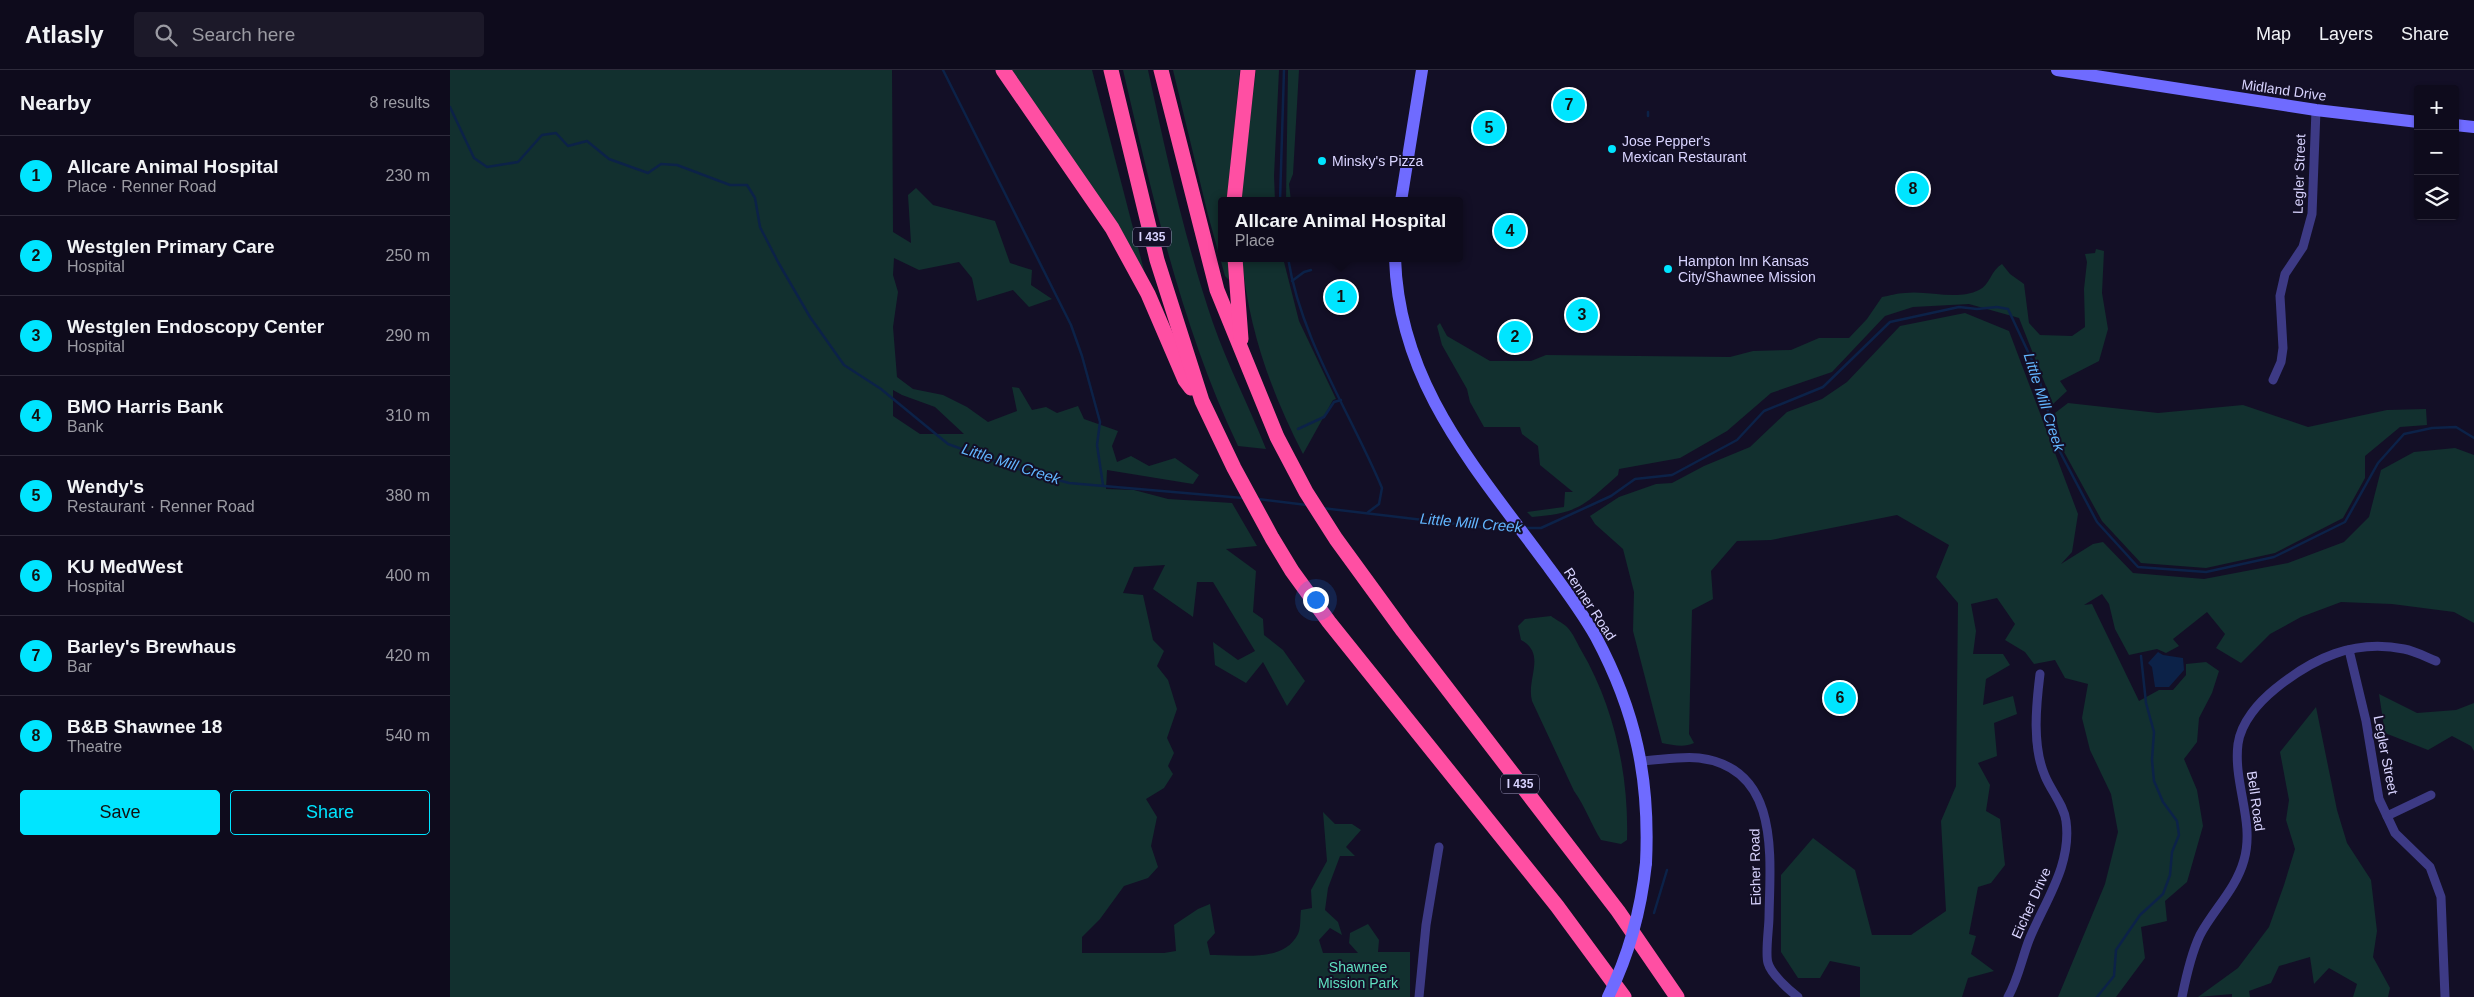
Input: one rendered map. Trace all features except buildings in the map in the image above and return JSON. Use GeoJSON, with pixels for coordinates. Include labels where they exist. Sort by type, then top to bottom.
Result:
{"type":"FeatureCollection","features":[{"type":"Feature","properties":{"kind":"highway"},"geometry":{"type":"LineString","coordinates":[[1003,70],[1112,228],[1148,294],[1185,380],[1202,402]]}},
{"type":"Feature","properties":{"kind":"highway","name":"I 435"},"geometry":{"type":"LineString","coordinates":[[1111,70],[1157,260],[1202,402],[1247,493],[1292,571],[1328,622],[1557,906],[1624,997]]}},
{"type":"Feature","properties":{"kind":"highway","name":"I 435"},"geometry":{"type":"LineString","coordinates":[[1161,70],[1217,290],[1277,437],[1306,492],[1360,573],[1618,911],[1677,997]]}},
{"type":"Feature","properties":{"kind":"highway"},"geometry":{"type":"LineString","coordinates":[[1234,197],[1248,70]]}},
{"type":"Feature","properties":{"kind":"highway"},"geometry":{"type":"LineString","coordinates":[[1235,262],[1241,352]]}},
{"type":"Feature","properties":{"kind":"main road"},"geometry":{"type":"LineString","coordinates":[[1402,197],[1422,70]]}},
{"type":"Feature","properties":{"kind":"main road","name":"Midland Drive"},"geometry":{"type":"LineString","coordinates":[[2057,70],[2316,110],[2414,122]]}},
{"type":"Feature","properties":{"kind":"main road"},"geometry":{"type":"LineString","coordinates":[[2459,125],[2474,127]]}},
{"type":"Feature","properties":{"kind":"main road","name":"Renner Road"},"geometry":{"type":"LineString","coordinates":[[1396,262],[1399,300],[1413,358],[1437,410],[1487,484],[1557,579],[1595,636],[1624,697],[1642,761],[1648,830],[1646,863],[1637,918],[1617,978],[1608,997]]}},
{"type":"Feature","properties":{"kind":"street","name":"Legler Street"},"geometry":{"type":"LineString","coordinates":[[2274,380],[2281,362],[2280,296],[2284,274],[2303,248],[2311,222],[2316,110]]}},
{"type":"Feature","properties":{"kind":"street","name":"Bell Road"},"geometry":{"type":"LineString","coordinates":[[2182,997],[2200,936],[2234,884],[2244,860],[2247,837],[2237,773],[2238,742],[2248,718],[2268,695],[2293,675],[2305,666],[2333,652],[2376,646],[2405,649],[2436,661]]}},
{"type":"Feature","properties":{"kind":"street","name":"Legler Street"},"geometry":{"type":"LineString","coordinates":[[2349,650],[2366,721],[2379,799],[2395,833],[2430,867],[2441,897],[2445,997]]}},
{"type":"Feature","properties":{"kind":"street","name":"Eicher Drive"},"geometry":{"type":"LineString","coordinates":[[2008,997],[2043,907],[2061,872],[2066,846],[2066,819],[2045,777],[2039,759],[2036,712],[2040,674]]}},
{"type":"Feature","properties":{"kind":"street","name":"Eicher Road"},"geometry":{"type":"LineString","coordinates":[[1642,761],[1688,758],[1707,760],[1729,768],[1748,783],[1756,795],[1767,820],[1770,848],[1768,962],[1786,988],[1798,997]]}},
{"type":"Feature","properties":{"kind":"street"},"geometry":{"type":"LineString","coordinates":[[2388,816],[2431,795]]}},
{"type":"Feature","properties":{"kind":"street"},"geometry":{"type":"LineString","coordinates":[[1419,997],[1426,925],[1440,847]]}},
{"type":"Feature","properties":{"kind":"green space","name":"Shawnee Mission Park"},"geometry":{"type":"Polygon","coordinates":[[[450,70],[892,70],[893,232],[911,243],[908,195],[916,188],[933,205],[995,221],[1010,263],[1032,270],[1031,285],[1052,299],[1029,307],[1013,290],[977,301],[972,278],[959,262],[919,270],[894,258],[893,275],[898,292],[893,327],[897,377],[913,389],[943,395],[967,407],[988,422],[1017,411],[1012,387],[1019,388],[1032,410],[1046,407],[1057,413],[1078,406],[1084,419],[1118,431],[1112,446],[1117,462],[1131,456],[1149,466],[1175,458],[1199,475],[1193,484],[1107,470],[1106,489],[1134,490],[1168,499],[1232,503],[1257,546],[1226,549],[1256,571],[1253,612],[1263,619],[1264,635],[1283,650],[1305,681],[1287,706],[1263,662],[1246,683],[1215,665],[1213,642],[1238,660],[1255,651],[1213,582],[1197,582],[1193,617],[1153,589],[1165,565],[1134,567],[1123,593],[1143,595],[1153,640],[1164,651],[1157,666],[1168,680],[1177,709],[1167,738],[1174,753],[1168,766],[1173,774],[1164,788],[1146,799],[1157,817],[1151,846],[1158,867],[1148,878],[1124,886],[1100,919],[1082,937],[1082,953],[1164,953],[1176,951],[1174,925],[1198,909],[1210,904],[1215,933],[1207,942],[1210,955],[1246,956],[1271,954],[1282,950],[1298,934],[1301,910],[1312,908],[1311,890],[1327,861],[1323,812],[1335,824],[1352,824],[1361,830],[1346,847],[1355,856],[1340,856],[1328,888],[1325,910],[1338,922],[1342,935],[1330,928],[1319,940],[1323,953],[1358,953],[1349,943],[1350,933],[1368,924],[1379,940],[1378,952],[1410,952],[1410,997],[450,997],[450,70]],[[893,390],[893,416],[920,434],[964,434],[935,407],[893,390]]]}},
{"type":"Feature","properties":{"kind":"green space"},"geometry":{"type":"Polygon","coordinates":[[[1010,70],[1092,70],[1146,278],[1010,70]]]}},
{"type":"Feature","properties":{"kind":"green space"},"geometry":{"type":"Polygon","coordinates":[[[1123,70],[1148,70],[1177,197],[1203,292],[1225,355],[1266,449],[1238,446],[1200,355],[1170,261],[1123,70]]]}},
{"type":"Feature","properties":{"kind":"green space"},"geometry":{"type":"Polygon","coordinates":[[[1173,70],[1240,70],[1227,197],[1218,197],[1218,251],[1173,70]]]}},
{"type":"Feature","properties":{"kind":"green space"},"geometry":{"type":"Polygon","coordinates":[[[1256,70],[1279,70],[1274,176],[1275,197],[1240,197],[1256,70]]]}},
{"type":"Feature","properties":{"kind":"green space"},"geometry":{"type":"Polygon","coordinates":[[[1288,70],[1299,70],[1293,174],[1289,184],[1291,197],[1286,197],[1288,70]]]}},
{"type":"Feature","properties":{"kind":"green space"},"geometry":{"type":"Polygon","coordinates":[[[2096,249],[2104,251],[2102,293],[2108,329],[2099,361],[2060,381],[2067,391],[2053,404],[2019,318],[1969,304],[1913,307],[1885,316],[1832,372],[1771,393],[1727,431],[1680,458],[1619,469],[1618,475],[1580,506],[1561,513],[1532,517],[1527,512],[1564,507],[1565,492],[1573,492],[1540,465],[1538,446],[1522,434],[1520,427],[1484,427],[1470,402],[1467,389],[1442,345],[1437,326],[1440,323],[1447,336],[1490,361],[1531,361],[1546,355],[1730,357],[1753,351],[1791,350],[1819,338],[1849,338],[1867,319],[1882,297],[1914,292],[1952,295],[1970,293],[1983,288],[1995,270],[2002,264],[2010,274],[2024,284],[2029,323],[2040,335],[2072,336],[2085,327],[2084,289],[2087,262],[2085,254],[2095,253],[2096,249]]]}},
{"type":"Feature","properties":{"kind":"green space"},"geometry":{"type":"Polygon","coordinates":[[[1221,262],[1228,262],[1229,280],[1225,276],[1221,262]]]}},
{"type":"Feature","properties":{"kind":"green space"},"geometry":{"type":"Polygon","coordinates":[[[1242,262],[1284,262],[1299,321],[1336,399],[1333,400],[1303,454],[1271,383],[1256,334],[1245,284],[1242,262]]]}},
{"type":"Feature","properties":{"kind":"green space"},"geometry":{"type":"Polygon","coordinates":[[[1965,313],[2009,331],[2078,514],[2072,552],[2061,564],[2093,544],[2103,542],[2133,573],[2204,579],[2288,563],[2344,542],[2369,517],[2381,470],[2414,452],[2455,448],[2474,455],[2474,623],[2454,612],[2392,604],[2341,602],[2301,617],[2270,634],[2241,663],[2216,648],[2225,634],[2207,612],[2173,639],[2179,646],[2166,653],[2157,649],[2129,655],[2115,629],[2109,604],[2102,594],[2084,605],[2092,604],[2139,701],[2159,690],[2173,690],[2186,675],[2186,664],[2206,662],[2219,671],[2212,693],[2199,718],[2197,742],[2184,759],[2197,790],[2203,826],[2187,882],[2165,901],[2167,921],[2141,927],[2145,958],[2116,997],[2058,997],[2105,884],[2118,832],[2111,794],[2090,750],[2082,718],[2088,684],[2065,678],[2055,660],[2034,664],[2025,652],[2005,640],[2015,624],[1997,598],[1971,604],[1976,631],[1973,654],[2003,654],[2010,665],[1986,679],[1983,705],[2013,696],[2017,714],[1994,723],[1997,756],[1978,763],[1990,785],[1986,811],[2000,819],[2005,865],[1991,883],[1978,887],[1969,934],[1976,936],[1971,954],[1994,971],[1968,978],[1962,997],[1860,997],[1860,967],[1830,961],[1820,978],[1798,978],[1781,952],[1781,875],[1813,838],[1855,870],[1872,935],[1911,935],[1946,911],[1941,821],[1956,786],[1958,603],[1936,577],[1949,545],[1897,515],[1771,540],[1737,541],[1711,571],[1713,599],[1692,610],[1689,734],[1694,743],[1678,746],[1662,743],[1633,631],[1634,592],[1623,549],[1595,524],[1590,516],[1619,497],[1656,484],[1672,483],[1704,466],[1750,447],[1787,412],[1822,399],[1847,382],[1900,326],[1965,313]]]}},
{"type":"Feature","properties":{"kind":"green space"},"geometry":{"type":"Polygon","coordinates":[[[2068,403],[2158,413],[2243,405],[2308,427],[2387,410],[2426,409],[2427,425],[2400,427],[2365,456],[2365,478],[2343,518],[2275,553],[2206,568],[2141,563],[2102,521],[2063,450],[2055,413],[2068,403]]]}},
{"type":"Feature","properties":{"kind":"green space"},"geometry":{"type":"Polygon","coordinates":[[[1551,616],[1569,629],[1573,635],[1593,672],[1611,718],[1622,766],[1627,815],[1627,840],[1621,844],[1601,840],[1574,791],[1532,701],[1533,652],[1521,640],[1518,626],[1525,619],[1551,616]]]}},
{"type":"Feature","properties":{"kind":"green space"},"geometry":{"type":"Polygon","coordinates":[[[2379,694],[2417,713],[2456,710],[2474,703],[2474,751],[2471,746],[2452,736],[2428,750],[2385,733],[2379,694]]]}},
{"type":"Feature","properties":{"kind":"green space"},"geometry":{"type":"Polygon","coordinates":[[[2316,707],[2337,810],[2347,843],[2371,880],[2377,931],[2373,957],[2390,988],[2388,997],[2353,997],[2357,984],[2329,968],[2314,984],[2310,957],[2279,966],[2271,983],[2249,991],[2250,997],[2232,997],[2232,994],[2198,997],[2238,968],[2269,927],[2295,849],[2286,820],[2289,800],[2280,752],[2316,707]]]}},
{"type":"Feature","properties":{"kind":"water"},"geometry":{"type":"Polygon","coordinates":[[[2158,652],[2163,655],[2183,658],[2184,670],[2169,687],[2155,687],[2152,667],[2148,663],[2158,652]]]}},
{"type":"Feature","properties":{"kind":"waterway"},"geometry":{"type":"LineString","coordinates":[[943,70],[1071,325],[1082,356],[1100,422],[1097,445],[1103,485]]}},
{"type":"Feature","properties":{"kind":"waterway"},"geometry":{"type":"LineString","coordinates":[[1280,197],[1284,70]]}},
{"type":"Feature","properties":{"kind":"waterway","name":"Little Mill Creek"},"geometry":{"type":"LineString","coordinates":[[450,107],[474,158],[487,167],[518,162],[542,135],[556,133],[568,146],[587,141],[609,159],[648,173],[661,164],[677,165],[730,185],[747,185],[755,198],[760,227],[778,262],[810,317],[844,365],[881,389],[948,444],[1014,468],[1069,483],[1243,498]]}},
{"type":"Feature","properties":{"kind":"waterway"},"geometry":{"type":"LineString","coordinates":[[1289,262],[1294,288],[1315,347],[1382,488],[1379,504],[1367,513]]}},
{"type":"Feature","properties":{"kind":"waterway"},"geometry":{"type":"LineString","coordinates":[[1292,281],[1304,272],[1311,270]]}},
{"type":"Feature","properties":{"kind":"waterway","name":"Little Mill Creek"},"geometry":{"type":"LineString","coordinates":[[1526,528],[1541,528],[1611,496],[1635,479],[1672,475],[1737,440],[1764,411],[1823,387],[1890,322],[1959,307],[1977,309],[1997,307],[2008,309],[2037,371],[2058,448],[2097,522],[2138,567],[2206,572],[2274,557],[2345,522],[2378,463],[2404,434],[2432,428],[2456,427],[2474,438]]}},
{"type":"Feature","properties":{"kind":"waterway"},"geometry":{"type":"LineString","coordinates":[[1298,429],[1324,417],[1334,402],[1341,400]]}},
{"type":"Feature","properties":{"kind":"waterway","name":"Little Mill Creek"},"geometry":{"type":"LineString","coordinates":[[1258,499],[1307,505]]}},
{"type":"Feature","properties":{"kind":"waterway","name":"Little Mill Creek"},"geometry":{"type":"LineString","coordinates":[[1322,508],[1491,528],[1513,528]]}},
{"type":"Feature","properties":{"kind":"waterway"},"geometry":{"type":"LineString","coordinates":[[2097,997],[2114,976],[2116,950],[2140,915],[2163,894],[2170,875],[2172,852],[2179,835],[2177,821],[2163,802],[2154,781],[2152,760],[2154,732],[2146,703],[2141,656]]}},
{"type":"Feature","properties":{"kind":"waterway"},"geometry":{"type":"LineString","coordinates":[[1654,913],[1667,870]]}},
{"type":"Feature","properties":{"kind":"place","name":"Barley's Brewhaus"},"geometry":{"type":"Point","coordinates":[1569,105]}},
{"type":"Feature","properties":{"kind":"place","name":"Wendy's"},"geometry":{"type":"Point","coordinates":[1489,128]}},
{"type":"Feature","properties":{"kind":"place","name":"Jose Pepper's Mexican Restaurant"},"geometry":{"type":"Point","coordinates":[1612,149]}},
{"type":"Feature","properties":{"kind":"place","name":"Minsky's Pizza"},"geometry":{"type":"Point","coordinates":[1322,161]}},
{"type":"Feature","properties":{"kind":"place","name":"B&B Shawnee 18"},"geometry":{"type":"Point","coordinates":[1913,189]}},
{"type":"Feature","properties":{"kind":"place","name":"BMO Harris Bank"},"geometry":{"type":"Point","coordinates":[1510,231]}},
{"type":"Feature","properties":{"kind":"place","name":"Hampton Inn Kansas City/Shawnee Mission"},"geometry":{"type":"Point","coordinates":[1668,269]}},
{"type":"Feature","properties":{"kind":"place","name":"Allcare Animal Hospital"},"geometry":{"type":"Point","coordinates":[1341,297]}},
{"type":"Feature","properties":{"kind":"place","name":"Westglen Endoscopy Center"},"geometry":{"type":"Point","coordinates":[1582,315]}},
{"type":"Feature","properties":{"kind":"place","name":"Westglen Primary Care"},"geometry":{"type":"Point","coordinates":[1515,337]}},
{"type":"Feature","properties":{"kind":"place","name":"KU MedWest"},"geometry":{"type":"Point","coordinates":[1840,698]}}]}
